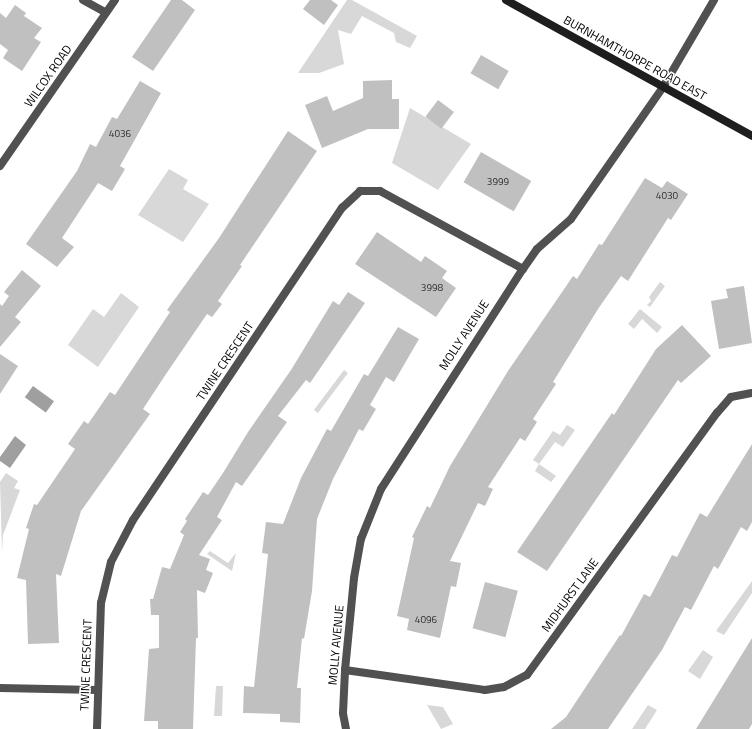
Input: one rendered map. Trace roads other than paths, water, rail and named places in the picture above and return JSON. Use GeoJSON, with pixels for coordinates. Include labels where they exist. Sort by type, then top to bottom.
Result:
{"type":"FeatureCollection","features":[{"type":"Feature","properties":{"kind":"main road","name":"BURNHAMTHORPE ROAD EAST"},"geometry":{"type":"LineString","coordinates":[[506,0],[752,136]]}},
{"type":"Feature","properties":{"kind":"street"},"geometry":{"type":"LineString","coordinates":[[83,0],[106,13]]}},
{"type":"Feature","properties":{"kind":"street","name":"WILCOX ROAD"},"geometry":{"type":"LineString","coordinates":[[0,166],[115,0]]}},
{"type":"Feature","properties":{"kind":"street","name":"MOLLY AVENUE"},"geometry":{"type":"LineString","coordinates":[[346,729],[344,713],[345,670],[354,578],[361,539],[381,489],[522,269],[537,249],[572,219],[663,87],[714,0]]}},
{"type":"Feature","properties":{"kind":"street","name":"TWINE CRESCENT"},"geometry":{"type":"LineString","coordinates":[[97,729],[100,603],[111,562],[133,520],[342,208],[360,191],[380,191],[522,269]]}},
{"type":"Feature","properties":{"kind":"street","name":"MIDHURST LANE"},"geometry":{"type":"LineString","coordinates":[[345,670],[485,690],[504,687],[527,675],[717,413],[731,397],[752,393]]}},
{"type":"Feature","properties":{"kind":"street"},"geometry":{"type":"LineString","coordinates":[[0,688],[97,690]]}}]}
